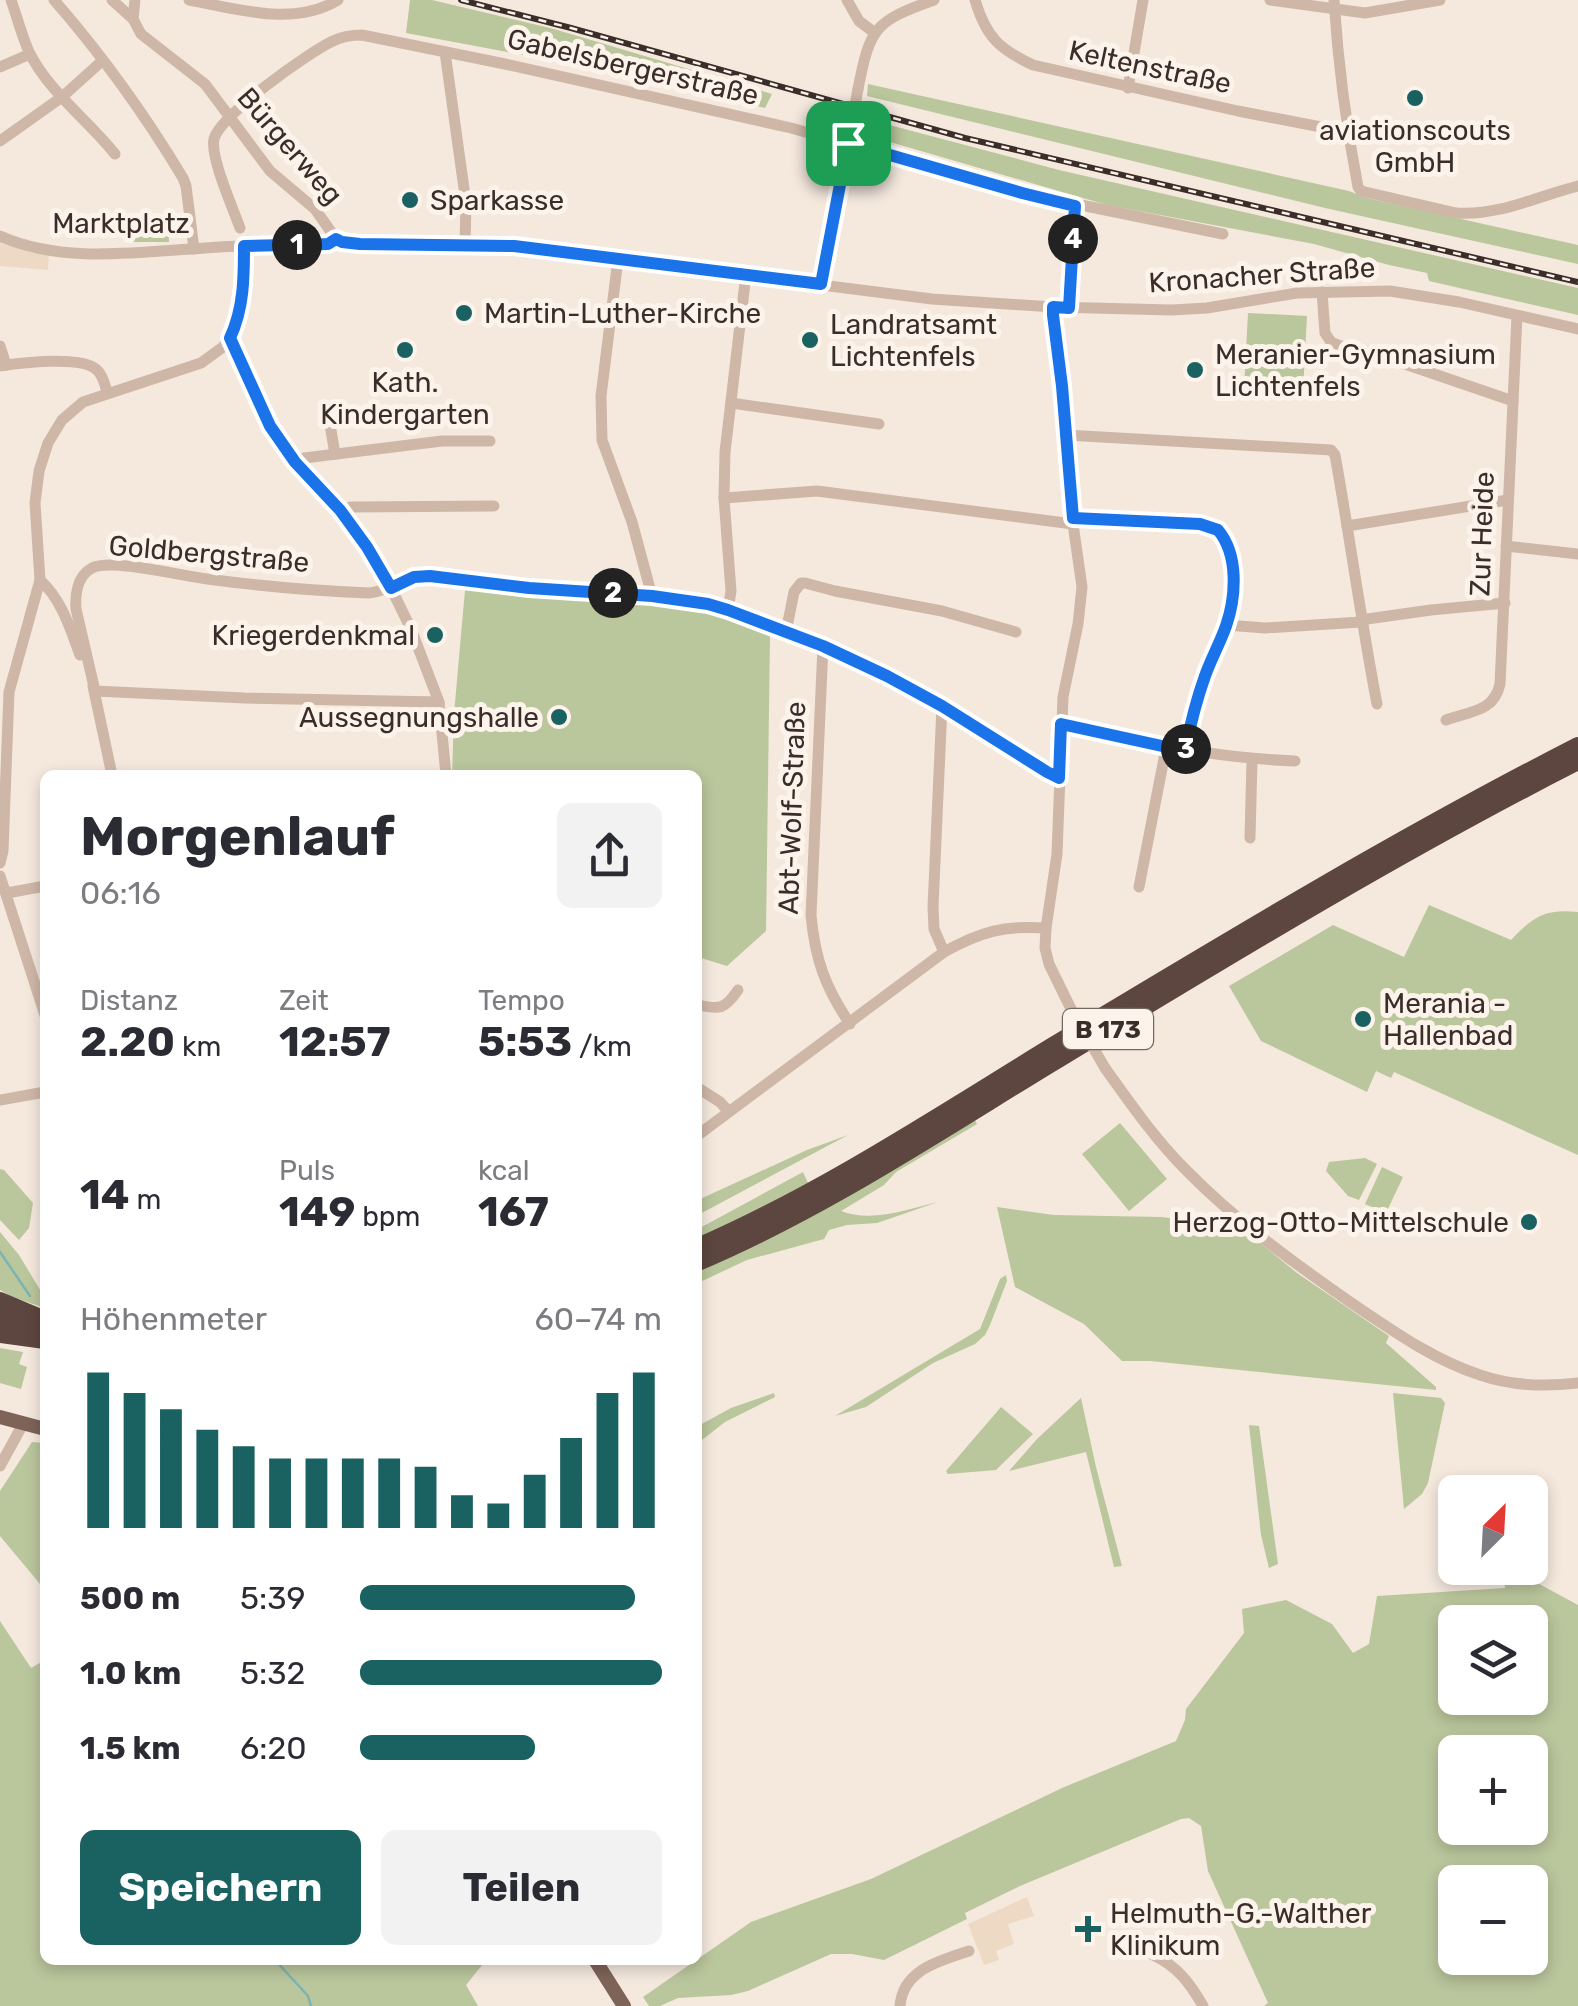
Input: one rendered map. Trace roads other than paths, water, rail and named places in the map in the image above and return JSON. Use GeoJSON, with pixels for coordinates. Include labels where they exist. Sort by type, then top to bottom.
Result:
{"type":"FeatureCollection","features":[{"type":"Feature","properties":{"kind":"highway"},"geometry":{"type":"LineString","coordinates":[[1518,776],[1578,735]]}},
{"type":"Feature","properties":{"kind":"highway","name":"B 173"},"geometry":{"type":"LineString","coordinates":[[702,1245],[862,1161],[1324,884],[1578,746]]}},
{"type":"Feature","properties":{"kind":"highway","name":"B 173"},"geometry":{"type":"LineString","coordinates":[[702,1260],[765,1232],[858,1180],[1331,896],[1578,762]]}},
{"type":"Feature","properties":{"kind":"highway"},"geometry":{"type":"LineString","coordinates":[[0,1301],[40,1321]]}},
{"type":"Feature","properties":{"kind":"highway"},"geometry":{"type":"LineString","coordinates":[[0,1320],[40,1323]]}},
{"type":"Feature","properties":{"kind":"highway"},"geometry":{"type":"LineString","coordinates":[[0,1334],[40,1339]]}},
{"type":"Feature","properties":{"kind":"main road"},"geometry":{"type":"LineString","coordinates":[[0,1417],[40,1428]]}},
{"type":"Feature","properties":{"kind":"main road"},"geometry":{"type":"LineString","coordinates":[[598,1965],[624,2006]]}},
{"type":"Feature","properties":{"kind":"street"},"geometry":{"type":"LineString","coordinates":[[11,0],[30,54],[62,98],[116,154]]}},
{"type":"Feature","properties":{"kind":"street"},"geometry":{"type":"LineString","coordinates":[[54,0],[141,112],[183,178],[194,249]]}},
{"type":"Feature","properties":{"kind":"street","name":"Bürgerweg"},"geometry":{"type":"LineString","coordinates":[[112,0],[133,18],[146,40],[205,84],[270,171],[315,209],[336,239]]}},
{"type":"Feature","properties":{"kind":"street"},"geometry":{"type":"LineString","coordinates":[[133,18],[135,0]]}},
{"type":"Feature","properties":{"kind":"street"},"geometry":{"type":"LineString","coordinates":[[190,0],[288,15],[338,0]]}},
{"type":"Feature","properties":{"kind":"street"},"geometry":{"type":"LineString","coordinates":[[847,0],[859,21],[875,33]]}},
{"type":"Feature","properties":{"kind":"street"},"geometry":{"type":"LineString","coordinates":[[821,284],[863,64],[875,33],[886,20],[934,0]]}},
{"type":"Feature","properties":{"kind":"street","name":"Keltenstraße"},"geometry":{"type":"LineString","coordinates":[[975,0],[992,38],[1010,54],[1048,70],[1347,132]]}},
{"type":"Feature","properties":{"kind":"street"},"geometry":{"type":"LineString","coordinates":[[1128,88],[1143,0]]}},
{"type":"Feature","properties":{"kind":"street"},"geometry":{"type":"LineString","coordinates":[[1270,0],[1334,5],[1365,13],[1440,0]]}},
{"type":"Feature","properties":{"kind":"street"},"geometry":{"type":"LineString","coordinates":[[1334,5],[1347,132],[1358,187],[1368,194],[1472,214],[1578,186]]}},
{"type":"Feature","properties":{"kind":"street","name":"Gabelsbergerstraße"},"geometry":{"type":"LineString","coordinates":[[230,118],[293,65],[335,40],[349,34],[362,35],[721,112],[1075,206],[1223,234]]}},
{"type":"Feature","properties":{"kind":"street"},"geometry":{"type":"LineString","coordinates":[[445,52],[461,151],[465,244]]}},
{"type":"Feature","properties":{"kind":"street"},"geometry":{"type":"LineString","coordinates":[[0,66],[30,54]]}},
{"type":"Feature","properties":{"kind":"street"},"geometry":{"type":"LineString","coordinates":[[0,141],[62,98],[102,61]]}},
{"type":"Feature","properties":{"kind":"street"},"geometry":{"type":"LineString","coordinates":[[230,118],[218,130],[214,148],[240,228]]}},
{"type":"Feature","properties":{"kind":"street"},"geometry":{"type":"LineString","coordinates":[[1069,308],[1075,206]]}},
{"type":"Feature","properties":{"kind":"street","name":"Marktplatz"},"geometry":{"type":"LineString","coordinates":[[0,236],[44,250],[90,254],[244,246]]}},
{"type":"Feature","properties":{"kind":"street","name":"Kronacher Straße"},"geometry":{"type":"LineString","coordinates":[[244,246],[328,244],[336,239],[348,244],[514,246],[932,299],[1069,308],[1207,308],[1276,296],[1365,290],[1411,293],[1572,327]]}},
{"type":"Feature","properties":{"kind":"street"},"geometry":{"type":"LineString","coordinates":[[0,863],[6,672],[40,580],[34,502],[45,450],[53,432],[75,407],[107,392],[201,363],[216,354],[230,338],[240,310],[244,246]]}},
{"type":"Feature","properties":{"kind":"street"},"geometry":{"type":"LineString","coordinates":[[618,259],[600,426],[652,596]]}},
{"type":"Feature","properties":{"kind":"street"},"geometry":{"type":"LineString","coordinates":[[728,610],[731,591],[725,452],[746,274]]}},
{"type":"Feature","properties":{"kind":"street"},"geometry":{"type":"LineString","coordinates":[[1322,292],[1324,333],[1331,342],[1513,400]]}},
{"type":"Feature","properties":{"kind":"street"},"geometry":{"type":"LineString","coordinates":[[1053,307],[1082,598],[1063,696],[1058,854],[1046,928],[1048,964],[1105,1068],[1158,1140],[1239,1220],[1303,1270],[1401,1336],[1457,1366],[1505,1382],[1542,1386],[1578,1383]]}},
{"type":"Feature","properties":{"kind":"street","name":"Zur Heide"},"geometry":{"type":"LineString","coordinates":[[1446,720],[1491,704],[1497,697],[1518,316]]}},
{"type":"Feature","properties":{"kind":"street"},"geometry":{"type":"LineString","coordinates":[[230,338],[263,413],[295,462],[340,510],[391,588],[439,702],[446,770]]}},
{"type":"Feature","properties":{"kind":"street"},"geometry":{"type":"LineString","coordinates":[[0,346],[3,366],[86,364],[98,370],[107,392]]}},
{"type":"Feature","properties":{"kind":"street"},"geometry":{"type":"LineString","coordinates":[[731,403],[879,424]]}},
{"type":"Feature","properties":{"kind":"street"},"geometry":{"type":"LineString","coordinates":[[326,407],[335,454]]}},
{"type":"Feature","properties":{"kind":"street"},"geometry":{"type":"LineString","coordinates":[[1066,436],[1327,449],[1335,456],[1376,704]]}},
{"type":"Feature","properties":{"kind":"street"},"geometry":{"type":"LineString","coordinates":[[295,462],[442,441],[490,441]]}},
{"type":"Feature","properties":{"kind":"street"},"geometry":{"type":"LineString","coordinates":[[724,498],[817,490],[1073,521],[1200,524],[1218,530],[1230,551],[1234,570],[1226,625],[1199,694],[1185,751]]}},
{"type":"Feature","properties":{"kind":"street"},"geometry":{"type":"LineString","coordinates":[[1347,526],[1508,500]]}},
{"type":"Feature","properties":{"kind":"street"},"geometry":{"type":"LineString","coordinates":[[340,510],[494,506]]}},
{"type":"Feature","properties":{"kind":"street"},"geometry":{"type":"LineString","coordinates":[[1506,546],[1578,554]]}},
{"type":"Feature","properties":{"kind":"street","name":"Goldbergstraße"},"geometry":{"type":"LineString","coordinates":[[94,691],[75,596],[84,575],[94,567],[120,566],[209,580],[354,592],[391,588]]}},
{"type":"Feature","properties":{"kind":"street"},"geometry":{"type":"LineString","coordinates":[[391,588],[414,577],[430,576],[708,604],[823,646],[887,676],[1059,778]]}},
{"type":"Feature","properties":{"kind":"street"},"geometry":{"type":"LineString","coordinates":[[40,580],[58,600],[94,691],[111,770]]}},
{"type":"Feature","properties":{"kind":"street"},"geometry":{"type":"LineString","coordinates":[[786,632],[794,592],[804,582],[942,611],[1016,632]]}},
{"type":"Feature","properties":{"kind":"street"},"geometry":{"type":"LineString","coordinates":[[1226,625],[1265,628],[1360,621],[1504,603]]}},
{"type":"Feature","properties":{"kind":"street","name":"Abt-Wolf-Straße"},"geometry":{"type":"LineString","coordinates":[[823,646],[811,915],[827,988],[850,1024]]}},
{"type":"Feature","properties":{"kind":"street"},"geometry":{"type":"LineString","coordinates":[[94,691],[439,702]]}},
{"type":"Feature","properties":{"kind":"street"},"geometry":{"type":"LineString","coordinates":[[942,706],[933,907],[934,929],[944,952]]}},
{"type":"Feature","properties":{"kind":"street"},"geometry":{"type":"LineString","coordinates":[[1061,724],[1166,748],[1295,762]]}},
{"type":"Feature","properties":{"kind":"street"},"geometry":{"type":"LineString","coordinates":[[1139,888],[1166,748]]}},
{"type":"Feature","properties":{"kind":"street"},"geometry":{"type":"LineString","coordinates":[[1250,838],[1252,760]]}},
{"type":"Feature","properties":{"kind":"street"},"geometry":{"type":"LineString","coordinates":[[0,876],[40,999]]}},
{"type":"Feature","properties":{"kind":"street"},"geometry":{"type":"LineString","coordinates":[[7,893],[40,887]]}},
{"type":"Feature","properties":{"kind":"street"},"geometry":{"type":"LineString","coordinates":[[702,1132],[944,952],[1001,928],[1046,928]]}},
{"type":"Feature","properties":{"kind":"street"},"geometry":{"type":"LineString","coordinates":[[702,1006],[720,1008],[730,1003],[738,990]]}},
{"type":"Feature","properties":{"kind":"street"},"geometry":{"type":"LineString","coordinates":[[702,1091],[729,1112]]}},
{"type":"Feature","properties":{"kind":"street"},"geometry":{"type":"LineString","coordinates":[[0,1100],[40,1093]]}},
{"type":"Feature","properties":{"kind":"street"},"geometry":{"type":"LineString","coordinates":[[0,1466],[23,1424]]}},
{"type":"Feature","properties":{"kind":"street"},"geometry":{"type":"LineString","coordinates":[[900,2006],[905,1987],[918,1972],[969,1951]]}},
{"type":"Feature","properties":{"kind":"street"},"geometry":{"type":"LineString","coordinates":[[1153,1955],[1174,1966],[1203,2006]]}},
{"type":"Feature","properties":{"kind":"waterway"},"geometry":{"type":"LineString","coordinates":[[0,1252],[30,1296]]}},
{"type":"Feature","properties":{"kind":"waterway"},"geometry":{"type":"LineString","coordinates":[[280,1965],[308,1996],[311,2006]]}},
{"type":"Feature","properties":{"kind":"railway"},"geometry":{"type":"LineString","coordinates":[[461,0],[965,138],[1578,282]]}},
{"type":"Feature","properties":{"kind":"place","name":"aviationscouts GmbH"},"geometry":{"type":"Point","coordinates":[1415,98]}},
{"type":"Feature","properties":{"kind":"place","name":"Sparkasse"},"geometry":{"type":"Point","coordinates":[410,200]}},
{"type":"Feature","properties":{"kind":"place","name":"Martin-Luther-Kirche"},"geometry":{"type":"Point","coordinates":[464,313]}},
{"type":"Feature","properties":{"kind":"place","name":"Landratsamt Lichtenfels"},"geometry":{"type":"Point","coordinates":[810,340]}},
{"type":"Feature","properties":{"kind":"place","name":"Kath. Kindergarten"},"geometry":{"type":"Point","coordinates":[405,350]}},
{"type":"Feature","properties":{"kind":"place","name":"Meranier-Gymnasium Lichtenfels"},"geometry":{"type":"Point","coordinates":[1195,370]}},
{"type":"Feature","properties":{"kind":"place","name":"Kriegerdenkmal"},"geometry":{"type":"Point","coordinates":[435,635]}},
{"type":"Feature","properties":{"kind":"place","name":"Aussegnungshalle"},"geometry":{"type":"Point","coordinates":[559,717]}},
{"type":"Feature","properties":{"kind":"place","name":"Merania - Hallenbad"},"geometry":{"type":"Point","coordinates":[1363,1019]}},
{"type":"Feature","properties":{"kind":"place","name":"Herzog-Otto-Mittelschule"},"geometry":{"type":"Point","coordinates":[1529,1222]}},
{"type":"Feature","properties":{"kind":"place","name":"Helmuth-G.-Walther Klinikum"},"geometry":{"type":"Point","coordinates":[1088,1929]}}]}
